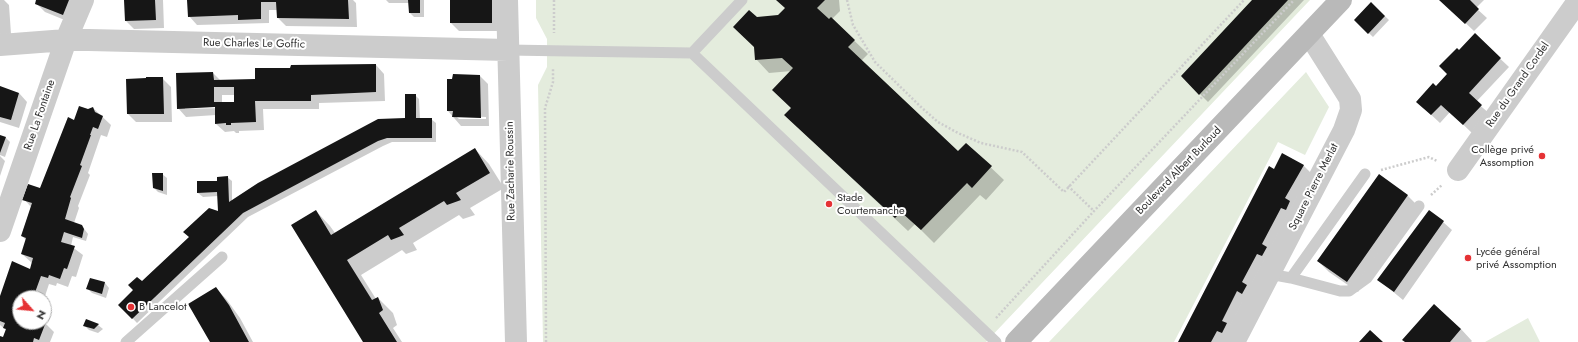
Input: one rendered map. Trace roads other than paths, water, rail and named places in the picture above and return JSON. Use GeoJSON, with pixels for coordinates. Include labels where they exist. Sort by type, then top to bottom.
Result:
{"type":"FeatureCollection","features":[{"type":"Feature","properties":{"kind":"street","name":"Rue La Fontaine"},"geometry":{"type":"LineString","coordinates":[[0,231],[66,40],[84,0]]}},
{"type":"Feature","properties":{"kind":"street","name":"Rue Zacharie Roussin"},"geometry":{"type":"LineString","coordinates":[[507,0],[516,342]]}},
{"type":"Feature","properties":{"kind":"street","name":"Boulevard Albert Burloud"},"geometry":{"type":"LineString","coordinates":[[1016,342],[1341,0]]}},
{"type":"Feature","properties":{"kind":"street","name":"Rue du Grand Cordel"},"geometry":{"type":"LineString","coordinates":[[1458,170],[1578,1]]}},
{"type":"Feature","properties":{"kind":"street","name":"Square Pierre Merlat"},"geometry":{"type":"LineString","coordinates":[[1234,342],[1344,130],[1352,110],[1350,99],[1346,91],[1309,34]]}},
{"type":"Feature","properties":{"kind":"street","name":"Rue Charles Le Goffic"},"geometry":{"type":"LineString","coordinates":[[0,45],[66,40],[508,50]]}},
{"type":"Feature","properties":{"kind":"lane"},"geometry":{"type":"LineString","coordinates":[[692,54],[742,0]]}},
{"type":"Feature","properties":{"kind":"lane"},"geometry":{"type":"LineString","coordinates":[[508,50],[692,54],[996,342]]}},
{"type":"Feature","properties":{"kind":"lane"},"geometry":{"type":"LineString","coordinates":[[1291,278],[1365,174]]}},
{"type":"Feature","properties":{"kind":"lane"},"geometry":{"type":"LineString","coordinates":[[1269,274],[1291,278],[1340,291],[1349,290],[1358,286],[1367,278],[1419,206]]}},
{"type":"Feature","properties":{"kind":"lane"},"geometry":{"type":"LineString","coordinates":[[126,342],[222,257]]}},
{"type":"Feature","properties":{"kind":"place","name":"Collège privé Assomption"},"geometry":{"type":"Point","coordinates":[1542,156]}},
{"type":"Feature","properties":{"kind":"place","name":"Stade Courtemanche"},"geometry":{"type":"Point","coordinates":[829,204]}},
{"type":"Feature","properties":{"kind":"place","name":"Lycée général privé Assomption"},"geometry":{"type":"Point","coordinates":[1468,258]}},
{"type":"Feature","properties":{"kind":"place","name":"B Lancelot"},"geometry":{"type":"Point","coordinates":[131,307]}}]}
